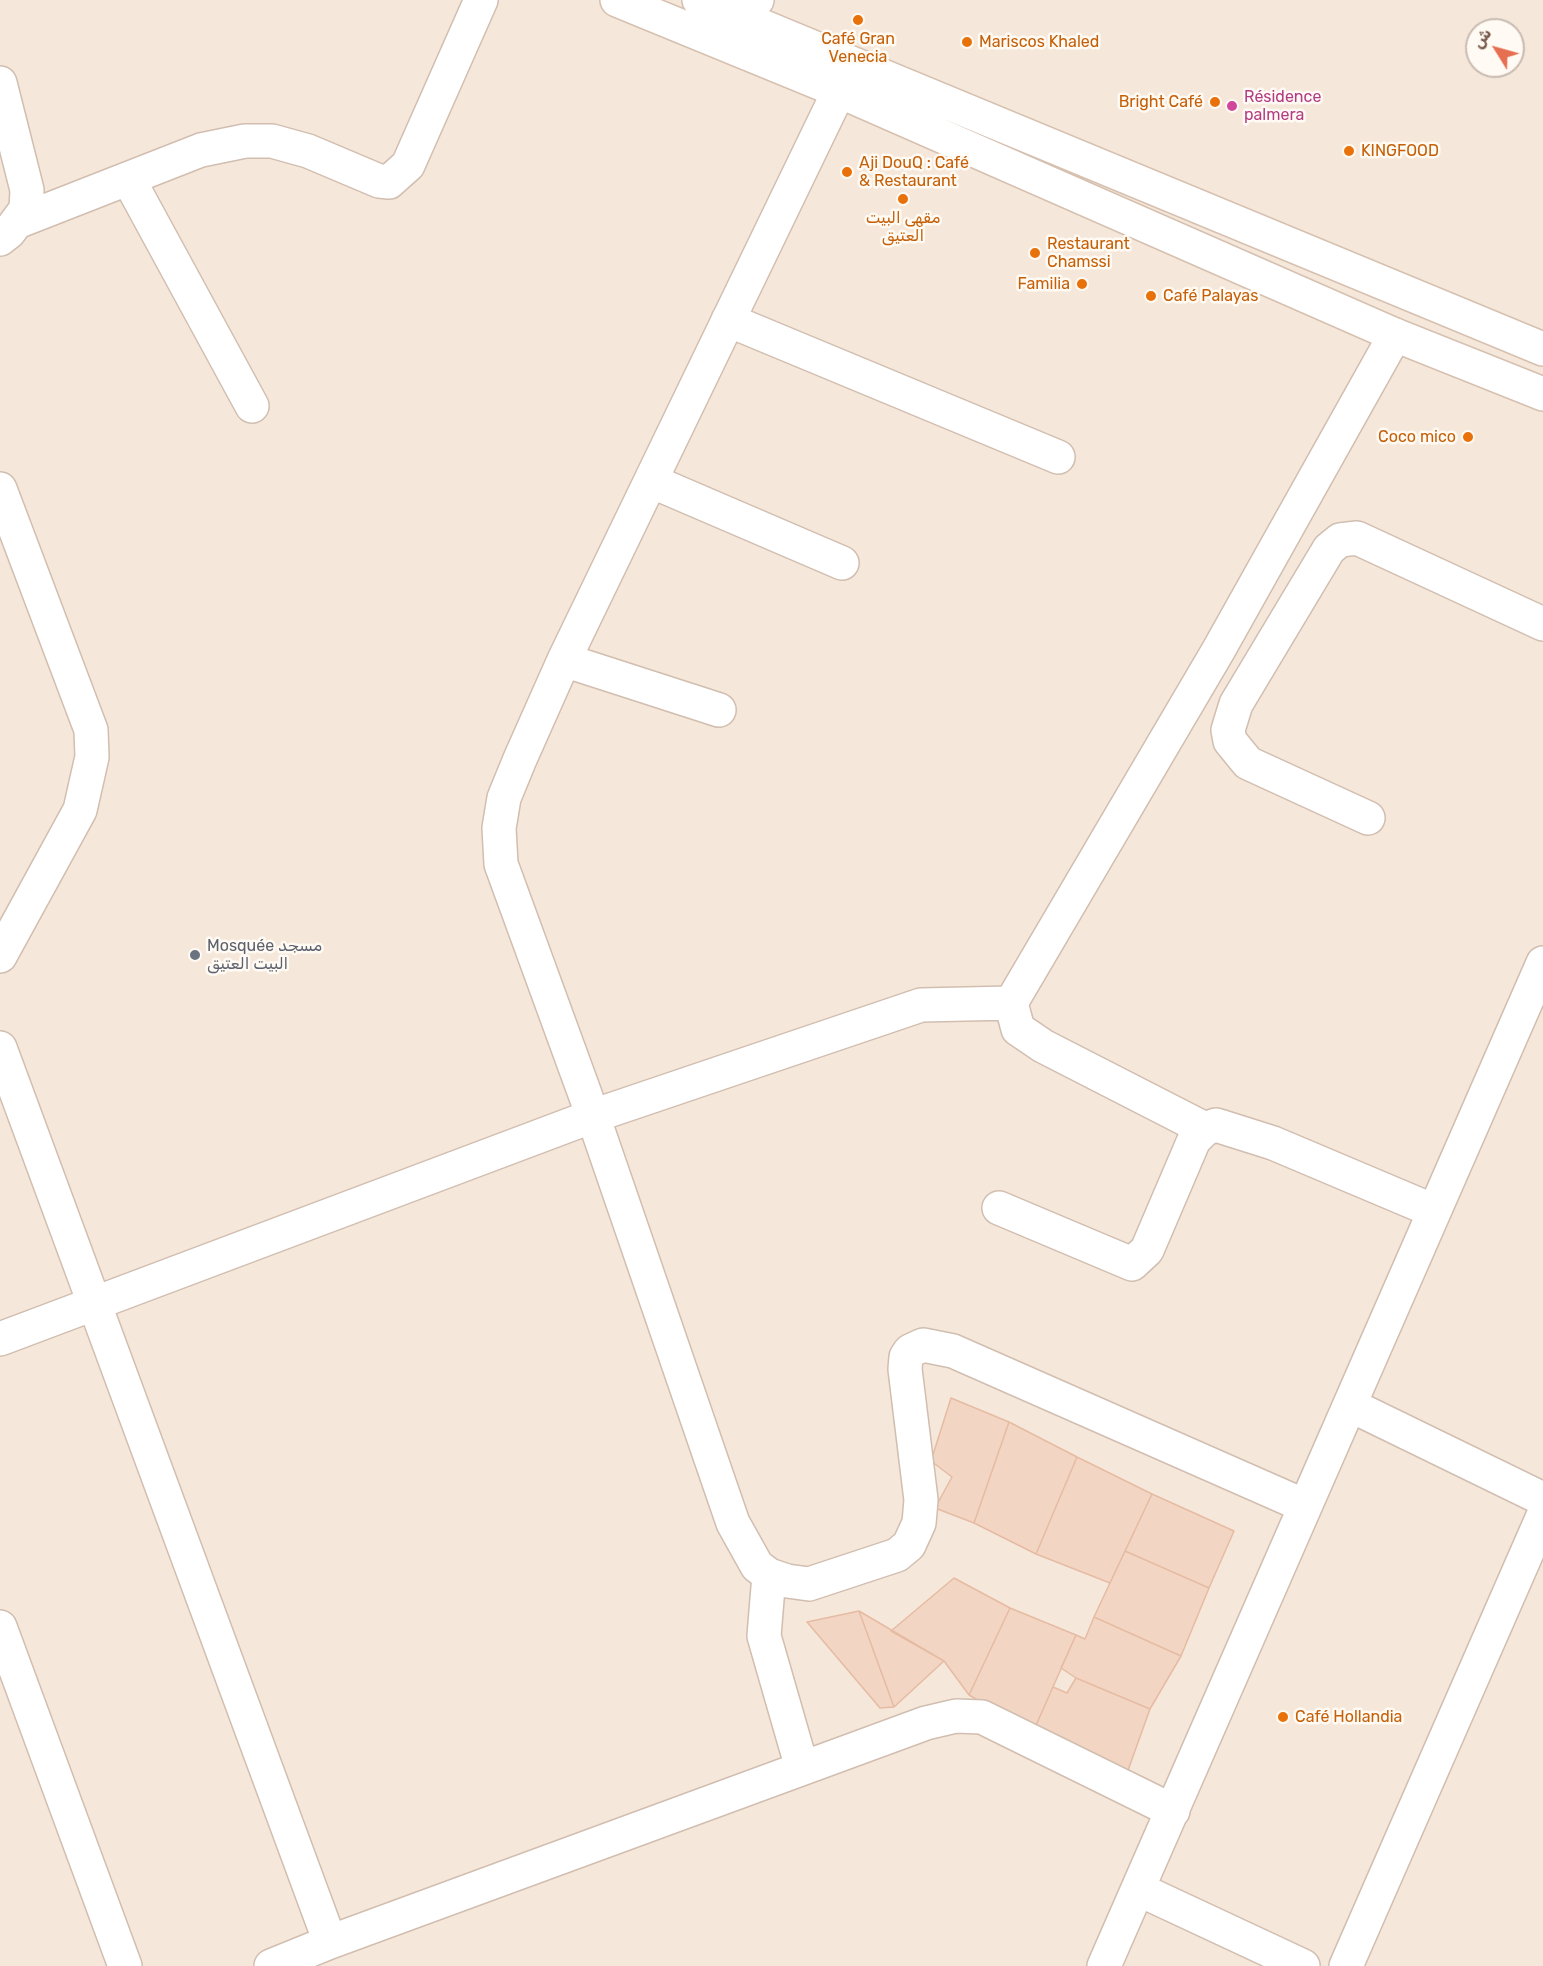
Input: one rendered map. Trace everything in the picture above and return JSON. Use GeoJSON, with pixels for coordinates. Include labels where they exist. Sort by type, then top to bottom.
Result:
{"type":"FeatureCollection","features":[{"type":"Feature","properties":{"kind":"street"},"geometry":{"type":"LineString","coordinates":[[9,230],[201,150],[245,141],[272,141],[308,151],[379,182],[389,182],[408,165],[481,0]]}},
{"type":"Feature","properties":{"kind":"street"},"geometry":{"type":"LineString","coordinates":[[617,0],[738,19],[839,91],[1395,335],[1543,394]]}},
{"type":"Feature","properties":{"kind":"street"},"geometry":{"type":"LineString","coordinates":[[699,0],[738,19],[1543,349]]}},
{"type":"Feature","properties":{"kind":"street"},"geometry":{"type":"LineString","coordinates":[[0,83],[27,190],[26,209],[9,230]]}},
{"type":"Feature","properties":{"kind":"street"},"geometry":{"type":"LineString","coordinates":[[839,91],[564,660],[504,798],[499,828],[501,864],[593,1116],[733,1523],[748,1554],[769,1575],[787,1581],[809,1584],[897,1555],[909,1545],[919,1523],[921,1500],[905,1369],[906,1357],[910,1351],[923,1345],[953,1351],[1305,1506]]}},
{"type":"Feature","properties":{"kind":"street"},"geometry":{"type":"LineString","coordinates":[[129,180],[252,406]]}},
{"type":"Feature","properties":{"kind":"street"},"geometry":{"type":"LineString","coordinates":[[728,321],[1058,457]]}},
{"type":"Feature","properties":{"kind":"street"},"geometry":{"type":"LineString","coordinates":[[1205,1129],[1043,1046],[1018,1029],[1011,1003],[1218,651],[1395,335]]}},
{"type":"Feature","properties":{"kind":"street"},"geometry":{"type":"LineString","coordinates":[[651,481],[843,563]]}},
{"type":"Feature","properties":{"kind":"street"},"geometry":{"type":"LineString","coordinates":[[0,489],[91,730],[92,757],[80,810],[0,956]]}},
{"type":"Feature","properties":{"kind":"street"},"geometry":{"type":"LineString","coordinates":[[1368,818],[1248,763],[1230,741],[1228,730],[1236,704],[1329,549],[1340,540],[1357,538],[1543,624]]}},
{"type":"Feature","properties":{"kind":"street"},"geometry":{"type":"LineString","coordinates":[[564,660],[719,710]]}},
{"type":"Feature","properties":{"kind":"street"},"geometry":{"type":"LineString","coordinates":[[1104,1966],[1543,963]]}},
{"type":"Feature","properties":{"kind":"street"},"geometry":{"type":"LineString","coordinates":[[0,1339],[593,1116],[921,1005],[1011,1003]]}},
{"type":"Feature","properties":{"kind":"street"},"geometry":{"type":"LineString","coordinates":[[0,1048],[330,1942]]}},
{"type":"Feature","properties":{"kind":"street"},"geometry":{"type":"LineString","coordinates":[[999,1208],[1132,1264],[1147,1250],[1194,1140],[1205,1129],[1216,1125],[1274,1143],[1434,1211]]}},
{"type":"Feature","properties":{"kind":"street"},"geometry":{"type":"LineString","coordinates":[[1350,1405],[1543,1498]]}},
{"type":"Feature","properties":{"kind":"street"},"geometry":{"type":"LineString","coordinates":[[1346,1966],[1543,1516]]}},
{"type":"Feature","properties":{"kind":"street"},"geometry":{"type":"LineString","coordinates":[[769,1575],[764,1636],[802,1768]]}},
{"type":"Feature","properties":{"kind":"street"},"geometry":{"type":"LineString","coordinates":[[0,1627],[14,1706],[125,1966]]}},
{"type":"Feature","properties":{"kind":"street"},"geometry":{"type":"LineString","coordinates":[[271,1966],[330,1942],[802,1768],[926,1723],[956,1716],[982,1717],[1173,1811]]}},
{"type":"Feature","properties":{"kind":"street"},"geometry":{"type":"LineString","coordinates":[[1138,1889],[1303,1966]]}},
{"type":"Feature","properties":{"kind":"shaded area"},"geometry":{"type":"Polygon","coordinates":[[[0,0],[1543,0],[1543,1966],[0,1966],[0,0]]]}},
{"type":"Feature","properties":{"kind":"building"},"geometry":{"type":"Polygon","coordinates":[[[951,1398],[1009,1422],[974,1523],[935,1508],[952,1477],[931,1461],[951,1398]]]}},
{"type":"Feature","properties":{"kind":"building"},"geometry":{"type":"Polygon","coordinates":[[[1009,1422],[1077,1457],[1036,1554],[974,1523],[1009,1422]]]}},
{"type":"Feature","properties":{"kind":"building"},"geometry":{"type":"Polygon","coordinates":[[[1077,1457],[1152,1494],[1110,1583],[1036,1554],[1077,1457]]]}},
{"type":"Feature","properties":{"kind":"building"},"geometry":{"type":"Polygon","coordinates":[[[1152,1494],[1234,1531],[1209,1588],[1125,1551],[1152,1494]]]}},
{"type":"Feature","properties":{"kind":"building"},"geometry":{"type":"Polygon","coordinates":[[[1125,1551],[1209,1588],[1181,1656],[1094,1617],[1125,1551]]]}},
{"type":"Feature","properties":{"kind":"building"},"geometry":{"type":"Polygon","coordinates":[[[954,1578],[1010,1608],[969,1695],[944,1661],[891,1631],[954,1578]]]}},
{"type":"Feature","properties":{"kind":"building"},"geometry":{"type":"Polygon","coordinates":[[[1010,1608],[1076,1635],[1033,1732],[969,1695],[1010,1608]]]}},
{"type":"Feature","properties":{"kind":"building"},"geometry":{"type":"Polygon","coordinates":[[[859,1611],[894,1707],[880,1708],[807,1622],[859,1611]]]}},
{"type":"Feature","properties":{"kind":"building"},"geometry":{"type":"Polygon","coordinates":[[[859,1611],[944,1661],[894,1707],[859,1611]]]}},
{"type":"Feature","properties":{"kind":"building"},"geometry":{"type":"Polygon","coordinates":[[[1094,1617],[1181,1656],[1150,1709],[1076,1678],[1061,1668],[1076,1635],[1085,1639],[1094,1617]]]}},
{"type":"Feature","properties":{"kind":"building"},"geometry":{"type":"Polygon","coordinates":[[[1076,1678],[1150,1709],[1126,1776],[1033,1732],[1053,1687],[1067,1693],[1076,1678]]]}},
{"type":"Feature","properties":{"kind":"place","name":"Café Gran Venecia"},"geometry":{"type":"Point","coordinates":[858,20]}},
{"type":"Feature","properties":{"kind":"place","name":"Mariscos Khaled"},"geometry":{"type":"Point","coordinates":[967,42]}},
{"type":"Feature","properties":{"kind":"place","name":"Bright Café"},"geometry":{"type":"Point","coordinates":[1215,102]}},
{"type":"Feature","properties":{"kind":"place","name":"Résidence palmera"},"geometry":{"type":"Point","coordinates":[1232,106]}},
{"type":"Feature","properties":{"kind":"place","name":"KINGFOOD"},"geometry":{"type":"Point","coordinates":[1349,151]}},
{"type":"Feature","properties":{"kind":"place","name":"Aji DouQ : Café & Restaurant"},"geometry":{"type":"Point","coordinates":[847,172]}},
{"type":"Feature","properties":{"kind":"place","name":"مقهى البيت العتيق"},"geometry":{"type":"Point","coordinates":[903,199]}},
{"type":"Feature","properties":{"kind":"place","name":"Restaurant Chamssi"},"geometry":{"type":"Point","coordinates":[1035,253]}},
{"type":"Feature","properties":{"kind":"place","name":"Familia"},"geometry":{"type":"Point","coordinates":[1082,284]}},
{"type":"Feature","properties":{"kind":"place","name":"Café Palayas"},"geometry":{"type":"Point","coordinates":[1151,296]}},
{"type":"Feature","properties":{"kind":"place","name":"Coco mico"},"geometry":{"type":"Point","coordinates":[1468,437]}},
{"type":"Feature","properties":{"kind":"place","name":"Mosquée مسجد البيت العتيق"},"geometry":{"type":"Point","coordinates":[195,955]}},
{"type":"Feature","properties":{"kind":"place","name":"Café Hollandia"},"geometry":{"type":"Point","coordinates":[1283,1717]}}]}
